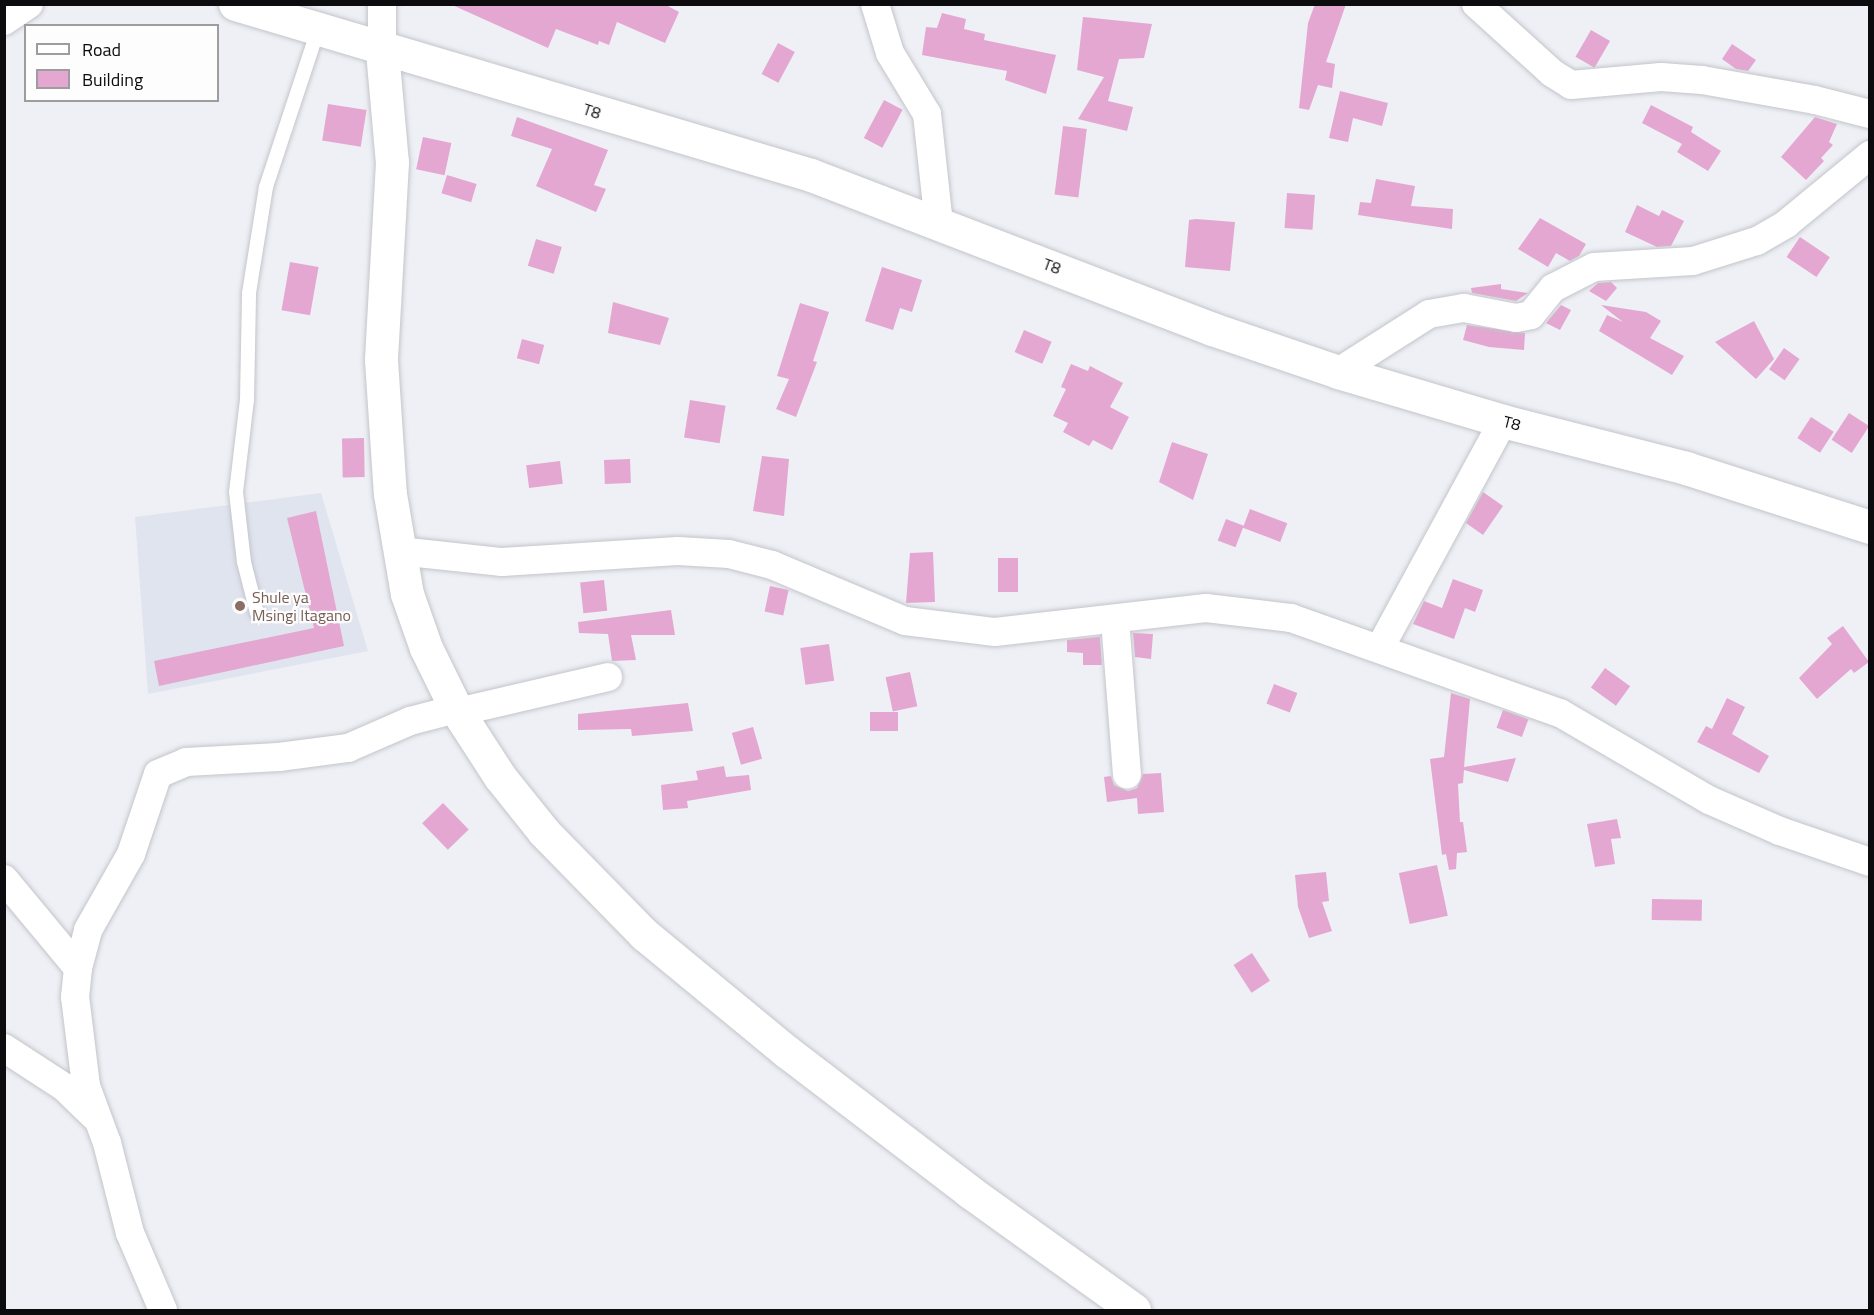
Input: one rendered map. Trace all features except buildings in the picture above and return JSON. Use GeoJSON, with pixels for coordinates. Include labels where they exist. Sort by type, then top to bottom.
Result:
{"type":"FeatureCollection","features":[{"type":"Feature","properties":{"kind":"street"},"geometry":{"type":"LineString","coordinates":[[4,21],[29,4]]}},
{"type":"Feature","properties":{"kind":"street","name":"T8"},"geometry":{"type":"LineString","coordinates":[[235,4],[382,51],[811,175],[1212,329],[1338,372],[1503,421],[1686,468],[1869,527]]}},
{"type":"Feature","properties":{"kind":"street"},"geometry":{"type":"LineString","coordinates":[[382,4],[382,51],[392,162],[382,316],[382,409],[399,551],[407,594],[422,637],[457,710],[500,777],[544,832],[645,935],[787,1052],[979,1199],[1134,1311]]}},
{"type":"Feature","properties":{"kind":"street"},"geometry":{"type":"LineString","coordinates":[[876,4],[891,54],[927,114],[939,224]]}},
{"type":"Feature","properties":{"kind":"street"},"geometry":{"type":"LineString","coordinates":[[1476,4],[1503,25],[1552,74],[1571,85],[1661,77],[1702,80],[1815,100],[1869,114]]}},
{"type":"Feature","properties":{"kind":"street"},"geometry":{"type":"LineString","coordinates":[[1338,372],[1429,314],[1464,308],[1516,318],[1531,315],[1554,288],[1593,267],[1693,261],[1757,241],[1786,224],[1869,154]]}},
{"type":"Feature","properties":{"kind":"street"},"geometry":{"type":"LineString","coordinates":[[1381,646],[1503,421]]}},
{"type":"Feature","properties":{"kind":"street"},"geometry":{"type":"LineString","coordinates":[[399,551],[523,562],[669,552],[729,554],[772,565],[881,613],[941,628],[1025,631],[1166,610],[1247,610],[1291,618],[1381,646],[1449,676],[1560,713],[1709,800],[1780,831],[1869,862]]}},
{"type":"Feature","properties":{"kind":"street"},"geometry":{"type":"LineString","coordinates":[[1115,619],[1127,776]]}},
{"type":"Feature","properties":{"kind":"street"},"geometry":{"type":"LineString","coordinates":[[163,1311],[130,1233],[83,1073],[75,997],[78,968],[99,905],[131,854],[154,784],[167,768],[186,762],[279,757],[348,748],[410,721],[608,677]]}},
{"type":"Feature","properties":{"kind":"street"},"geometry":{"type":"LineString","coordinates":[[4,879],[78,968]]}},
{"type":"Feature","properties":{"kind":"street"},"geometry":{"type":"LineString","coordinates":[[4,1048],[64,1088],[99,1122]]}},
{"type":"Feature","properties":{"kind":"lane"},"geometry":{"type":"LineString","coordinates":[[256,613],[244,562],[236,492],[247,400],[249,293],[266,187],[318,30]]}},
{"type":"Feature","properties":{"kind":"shaded area"},"geometry":{"type":"Polygon","coordinates":[[[321,493],[368,651],[148,694],[135,517],[321,493]]]}},
{"type":"Feature","properties":{"kind":"place","name":"Shule ya Msingi Itagano"},"geometry":{"type":"Point","coordinates":[240,606]}}]}
